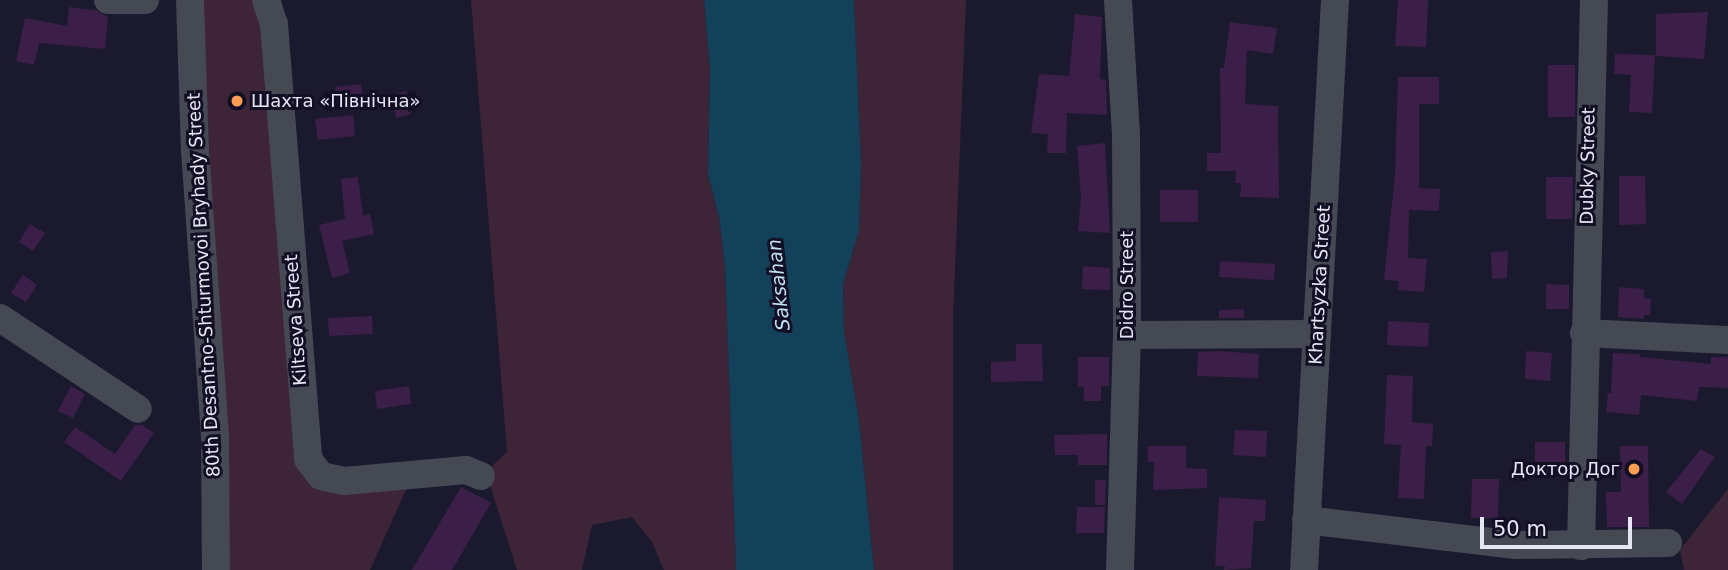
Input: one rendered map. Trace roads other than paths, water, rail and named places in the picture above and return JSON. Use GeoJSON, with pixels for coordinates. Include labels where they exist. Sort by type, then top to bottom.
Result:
{"type":"FeatureCollection","features":[{"type":"Feature","properties":{"kind":"street"},"geometry":{"type":"LineString","coordinates":[[108,0],[145,0]]}},
{"type":"Feature","properties":{"kind":"street","name":"80th Desantno-Shturmovoi Bryhady Street"},"geometry":{"type":"LineString","coordinates":[[190,0],[195,150],[215,439],[216,570]]}},
{"type":"Feature","properties":{"kind":"street","name":"Kiltseva Street"},"geometry":{"type":"LineString","coordinates":[[266,0],[274,24],[309,459],[320,476],[344,481],[466,470],[481,476]]}},
{"type":"Feature","properties":{"kind":"street","name":"Didro Street"},"geometry":{"type":"LineString","coordinates":[[1118,0],[1126,134],[1127,335],[1120,570]]}},
{"type":"Feature","properties":{"kind":"street","name":"Khartsyzka Street"},"geometry":{"type":"LineString","coordinates":[[1304,570],[1335,0]]}},
{"type":"Feature","properties":{"kind":"street","name":"Dubky Street"},"geometry":{"type":"LineString","coordinates":[[1581,546],[1594,0]]}},
{"type":"Feature","properties":{"kind":"street"},"geometry":{"type":"LineString","coordinates":[[0,318],[138,409]]}},
{"type":"Feature","properties":{"kind":"street"},"geometry":{"type":"LineString","coordinates":[[1584,333],[1728,340]]}},
{"type":"Feature","properties":{"kind":"street"},"geometry":{"type":"LineString","coordinates":[[1127,335],[1317,334]]}},
{"type":"Feature","properties":{"kind":"street"},"geometry":{"type":"LineString","coordinates":[[1306,520],[1516,545],[1668,543]]}},
{"type":"Feature","properties":{"kind":"water","name":"Saksahan"},"geometry":{"type":"Polygon","coordinates":[[[704,0],[854,0],[861,165],[859,231],[843,284],[844,332],[859,420],[874,570],[736,570],[725,266],[719,217],[708,175],[710,67],[704,0]]]}},
{"type":"Feature","properties":{"kind":"place","name":"Шахта «Північна»"},"geometry":{"type":"Point","coordinates":[237,101]}},
{"type":"Feature","properties":{"kind":"place","name":"Доктор Дог"},"geometry":{"type":"Point","coordinates":[1634,469]}}]}
